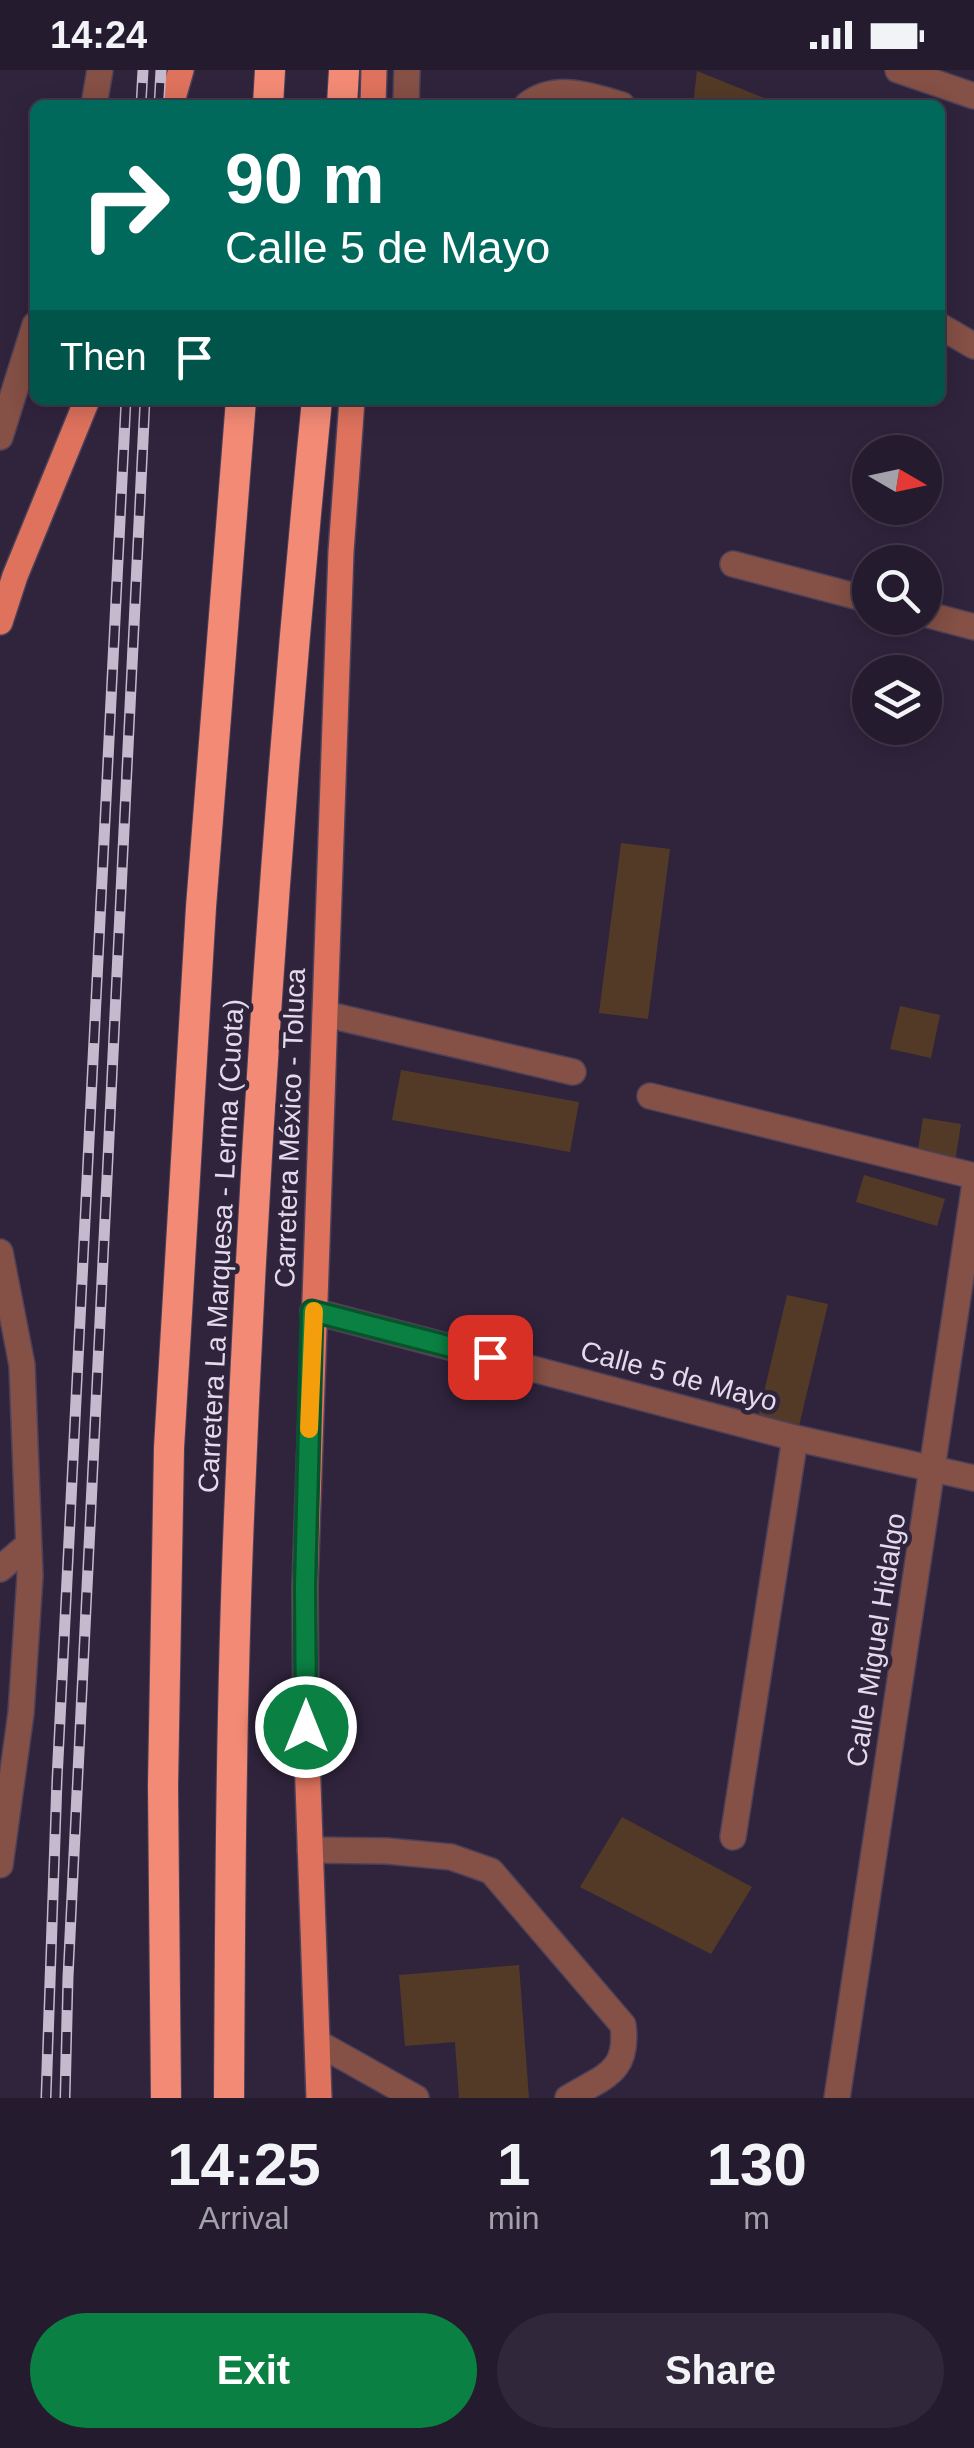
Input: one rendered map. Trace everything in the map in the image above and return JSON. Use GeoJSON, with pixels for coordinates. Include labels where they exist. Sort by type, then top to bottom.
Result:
{"type":"FeatureCollection","features":[{"type":"Feature","properties":{"kind":"highway"},"geometry":{"type":"LineString","coordinates":[[268,100],[270,70]]}},
{"type":"Feature","properties":{"kind":"highway"},"geometry":{"type":"LineString","coordinates":[[342,100],[344,70]]}},
{"type":"Feature","properties":{"kind":"highway","name":"Carretera La Marquesa - Lerma (Cuota)"},"geometry":{"type":"LineString","coordinates":[[166,2098],[163,1786],[169,1448],[201,907],[241,405]]}},
{"type":"Feature","properties":{"kind":"highway","name":"Carretera La Marquesa - Lerma (Cuota)"},"geometry":{"type":"LineString","coordinates":[[229,2098],[238,1519],[257,1141],[317,405]]}},
{"type":"Feature","properties":{"kind":"main road"},"geometry":{"type":"LineString","coordinates":[[172,100],[181,70]]}},
{"type":"Feature","properties":{"kind":"main road"},"geometry":{"type":"LineString","coordinates":[[373,100],[374,70]]}},
{"type":"Feature","properties":{"kind":"main road"},"geometry":{"type":"LineString","coordinates":[[0,622],[85,405]]}},
{"type":"Feature","properties":{"kind":"main road","name":"Carretera México - Toluca"},"geometry":{"type":"LineString","coordinates":[[319,2098],[305,1586],[341,552],[352,405]]}},
{"type":"Feature","properties":{"kind":"street"},"geometry":{"type":"LineString","coordinates":[[95,100],[100,70]]}},
{"type":"Feature","properties":{"kind":"street"},"geometry":{"type":"LineString","coordinates":[[406,100],[407,70]]}},
{"type":"Feature","properties":{"kind":"street"},"geometry":{"type":"LineString","coordinates":[[898,70],[974,96]]}},
{"type":"Feature","properties":{"kind":"street"},"geometry":{"type":"LineString","coordinates":[[536,100],[548,93],[568,92],[601,100]]}},
{"type":"Feature","properties":{"kind":"street"},"geometry":{"type":"LineString","coordinates":[[945,329],[974,346]]}},
{"type":"Feature","properties":{"kind":"street"},"geometry":{"type":"LineString","coordinates":[[0,438],[30,342]]}},
{"type":"Feature","properties":{"kind":"street"},"geometry":{"type":"LineString","coordinates":[[733,564],[852,595]]}},
{"type":"Feature","properties":{"kind":"street"},"geometry":{"type":"LineString","coordinates":[[942,619],[974,627]]}},
{"type":"Feature","properties":{"kind":"street"},"geometry":{"type":"LineString","coordinates":[[325,1014],[573,1072]]}},
{"type":"Feature","properties":{"kind":"street"},"geometry":{"type":"LineString","coordinates":[[650,1096],[974,1176]]}},
{"type":"Feature","properties":{"kind":"street","name":"Calle Miguel Hidalgo"},"geometry":{"type":"LineString","coordinates":[[837,2098],[974,1190]]}},
{"type":"Feature","properties":{"kind":"street"},"geometry":{"type":"LineString","coordinates":[[0,1252],[22,1365],[30,1576],[21,1712],[0,1865]]}},
{"type":"Feature","properties":{"kind":"street","name":"Calle 5 de Mayo"},"geometry":{"type":"LineString","coordinates":[[312,1311],[795,1438],[974,1478]]}},
{"type":"Feature","properties":{"kind":"street"},"geometry":{"type":"LineString","coordinates":[[732,1836],[795,1438]]}},
{"type":"Feature","properties":{"kind":"street"},"geometry":{"type":"LineString","coordinates":[[0,1569],[28,1545]]}},
{"type":"Feature","properties":{"kind":"street"},"geometry":{"type":"LineString","coordinates":[[310,1850],[452,1857],[491,1871],[624,2025],[626,2049],[616,2068],[568,2098]]}},
{"type":"Feature","properties":{"kind":"street"},"geometry":{"type":"LineString","coordinates":[[318,2042],[416,2098]]}},
{"type":"Feature","properties":{"kind":"building"},"geometry":{"type":"Polygon","coordinates":[[[697,71],[764,98],[763,100],[694,100],[697,71]]]}},
{"type":"Feature","properties":{"kind":"building"},"geometry":{"type":"Polygon","coordinates":[[[621,843],[670,849],[648,1019],[599,1013],[621,843]]]}},
{"type":"Feature","properties":{"kind":"building"},"geometry":{"type":"Polygon","coordinates":[[[900,1006],[940,1015],[931,1058],[890,1049],[900,1006]]]}},
{"type":"Feature","properties":{"kind":"building"},"geometry":{"type":"Polygon","coordinates":[[[401,1070],[579,1102],[570,1152],[392,1120],[401,1070]]]}},
{"type":"Feature","properties":{"kind":"building"},"geometry":{"type":"Polygon","coordinates":[[[923,1118],[961,1124],[955,1162],[917,1156],[923,1118]]]}},
{"type":"Feature","properties":{"kind":"building"},"geometry":{"type":"Polygon","coordinates":[[[864,1175],[945,1199],[937,1226],[856,1202],[864,1175]]]}},
{"type":"Feature","properties":{"kind":"building"},"geometry":{"type":"Polygon","coordinates":[[[787,1295],[828,1304],[799,1426],[758,1417],[787,1295]]]}},
{"type":"Feature","properties":{"kind":"building"},"geometry":{"type":"Polygon","coordinates":[[[622,1817],[752,1887],[711,1954],[580,1887],[622,1817]]]}},
{"type":"Feature","properties":{"kind":"building"},"geometry":{"type":"Polygon","coordinates":[[[519,1965],[529,2098],[459,2098],[455,2042],[405,2046],[399,1975],[519,1965]]]}},
{"type":"Feature","properties":{"kind":"railway"},"geometry":{"type":"LineString","coordinates":[[141,100],[143,70]]}},
{"type":"Feature","properties":{"kind":"railway"},"geometry":{"type":"LineString","coordinates":[[159,100],[161,70]]}},
{"type":"Feature","properties":{"kind":"railway"},"geometry":{"type":"LineString","coordinates":[[46,2098],[57,1780],[126,405]]}},
{"type":"Feature","properties":{"kind":"railway"},"geometry":{"type":"LineString","coordinates":[[65,2098],[145,405]]}},
{"type":"Feature","properties":{"kind":"slow traffic"},"geometry":{"type":"LineString","coordinates":[[309,1429],[314,1311]]}},
{"type":"Feature","properties":{"kind":"route"},"geometry":{"type":"LineString","coordinates":[[306,1727],[305,1586],[312,1311],[490,1357]]}}]}
